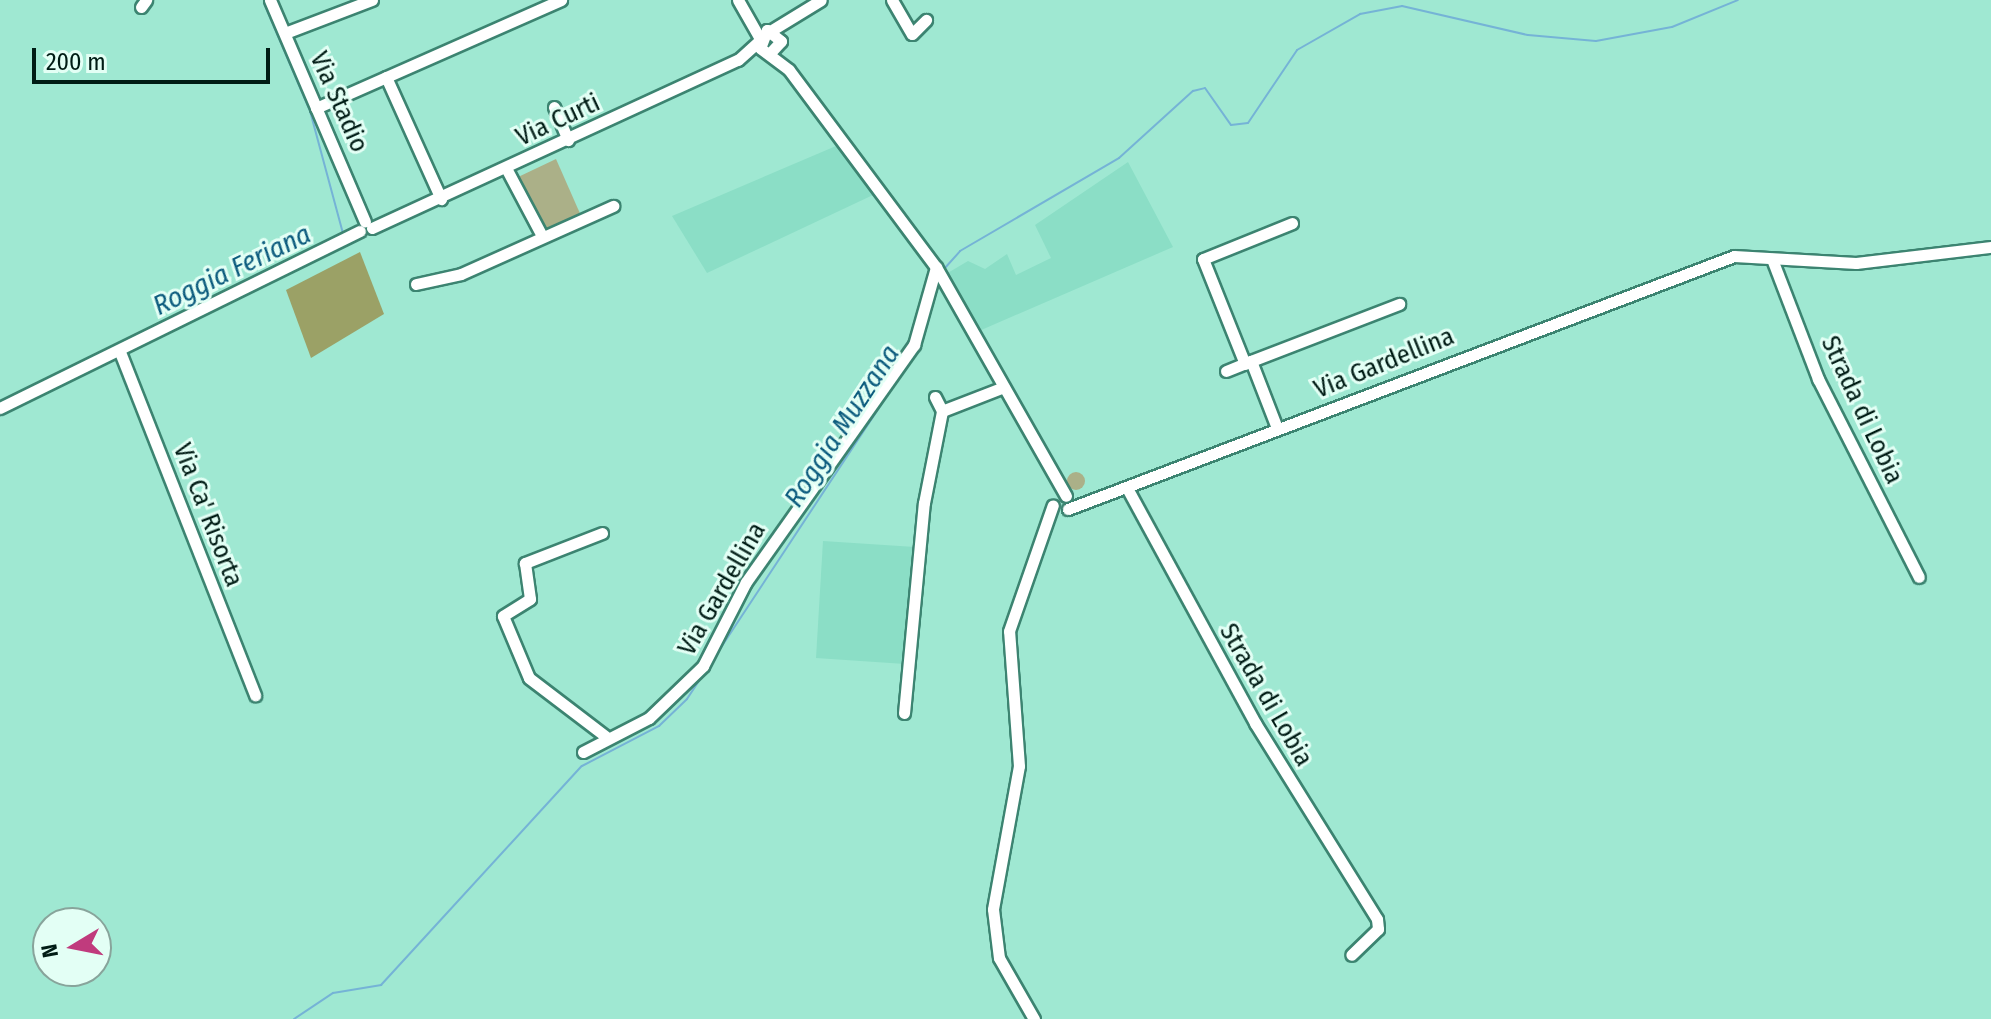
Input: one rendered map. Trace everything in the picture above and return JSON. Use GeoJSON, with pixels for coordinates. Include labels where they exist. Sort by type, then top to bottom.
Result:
{"type":"FeatureCollection","features":[{"type":"Feature","properties":{"kind":"street","name":"Via Stadio"},"geometry":{"type":"LineString","coordinates":[[270,0],[365,227]]}},
{"type":"Feature","properties":{"kind":"street"},"geometry":{"type":"LineString","coordinates":[[285,33],[372,0]]}},
{"type":"Feature","properties":{"kind":"street"},"geometry":{"type":"LineString","coordinates":[[316,108],[561,0]]}},
{"type":"Feature","properties":{"kind":"street"},"geometry":{"type":"LineString","coordinates":[[738,0],[750,17],[758,40],[789,70],[951,290],[1050,471],[1061,504],[1040,537],[1009,631],[1019,766],[993,909],[999,958],[1034,1019]]}},
{"type":"Feature","properties":{"kind":"street"},"geometry":{"type":"LineString","coordinates":[[758,40],[821,0]]}},
{"type":"Feature","properties":{"kind":"street"},"geometry":{"type":"LineString","coordinates":[[892,0],[912,34],[926,20]]}},
{"type":"Feature","properties":{"kind":"street"},"geometry":{"type":"LineString","coordinates":[[750,17],[771,30],[781,42],[789,70]]}},
{"type":"Feature","properties":{"kind":"street"},"geometry":{"type":"LineString","coordinates":[[770,53],[781,42],[789,23]]}},
{"type":"Feature","properties":{"kind":"street","name":"Via Curti"},"geometry":{"type":"LineString","coordinates":[[0,408],[120,352],[365,227],[441,199],[738,60],[758,40]]}},
{"type":"Feature","properties":{"kind":"street"},"geometry":{"type":"LineString","coordinates":[[386,77],[441,199]]}},
{"type":"Feature","properties":{"kind":"street"},"geometry":{"type":"LineString","coordinates":[[554,107],[568,140]]}},
{"type":"Feature","properties":{"kind":"street"},"geometry":{"type":"LineString","coordinates":[[506,168],[542,236]]}},
{"type":"Feature","properties":{"kind":"street"},"geometry":{"type":"LineString","coordinates":[[416,284],[461,274],[613,206]]}},
{"type":"Feature","properties":{"kind":"street"},"geometry":{"type":"LineString","coordinates":[[1277,428],[1203,259],[1292,223]]}},
{"type":"Feature","properties":{"kind":"street"},"geometry":{"type":"LineString","coordinates":[[1772,259],[1856,263],[1991,247]]}},
{"type":"Feature","properties":{"kind":"street","name":"Via Gardellina"},"geometry":{"type":"LineString","coordinates":[[1061,504],[1092,501],[1693,270],[1734,256],[1772,259]]}},
{"type":"Feature","properties":{"kind":"street","name":"Strada di Lobia"},"geometry":{"type":"LineString","coordinates":[[1772,259],[1818,379],[1919,577]]}},
{"type":"Feature","properties":{"kind":"street","name":"Via Gardellina"},"geometry":{"type":"LineString","coordinates":[[583,752],[605,736],[649,718],[703,666],[746,582],[914,345],[938,270]]}},
{"type":"Feature","properties":{"kind":"street"},"geometry":{"type":"LineString","coordinates":[[1226,371],[1399,304]]}},
{"type":"Feature","properties":{"kind":"street","name":"Via Ca' Risorta"},"geometry":{"type":"LineString","coordinates":[[120,352],[255,695]]}},
{"type":"Feature","properties":{"kind":"street"},"geometry":{"type":"LineString","coordinates":[[942,411],[1004,387]]}},
{"type":"Feature","properties":{"kind":"street"},"geometry":{"type":"LineString","coordinates":[[904,713],[924,503],[942,411],[935,397]]}},
{"type":"Feature","properties":{"kind":"street","name":"Strada di Lobia"},"geometry":{"type":"LineString","coordinates":[[1127,488],[1255,723],[1377,919],[1378,929],[1351,955]]}},
{"type":"Feature","properties":{"kind":"street"},"geometry":{"type":"LineString","coordinates":[[602,533],[525,563],[530,599],[503,616],[529,678],[605,736]]}},
{"type":"Feature","properties":{"kind":"shaded area"},"geometry":{"type":"Polygon","coordinates":[[[836,146],[873,195],[707,273],[672,216],[836,146]]]}},
{"type":"Feature","properties":{"kind":"shaded area"},"geometry":{"type":"Polygon","coordinates":[[[556,159],[582,218],[542,234],[516,178],[556,159]]]}},
{"type":"Feature","properties":{"kind":"shaded area"},"geometry":{"type":"Polygon","coordinates":[[[1128,162],[1173,247],[979,331],[946,274],[968,261],[985,269],[1007,254],[1016,275],[1051,258],[1035,225],[1128,162]]]}},
{"type":"Feature","properties":{"kind":"shaded area"},"geometry":{"type":"Polygon","coordinates":[[[360,252],[384,314],[311,358],[286,290],[360,252]]]}},
{"type":"Feature","properties":{"kind":"shaded area"},"geometry":{"type":"Polygon","coordinates":[[[1076,472],[1085,481],[1076,490],[1067,481],[1076,472]]]}},
{"type":"Feature","properties":{"kind":"shaded area"},"geometry":{"type":"Polygon","coordinates":[[[823,541],[915,547],[905,664],[816,658],[823,541]]]}},
{"type":"Feature","properties":{"kind":"waterway","name":"Roggia Muzzana"},"geometry":{"type":"LineString","coordinates":[[944,269],[960,251],[1119,158],[1193,91],[1205,88],[1231,125],[1248,123],[1297,50],[1360,14],[1402,6],[1528,35],[1596,41],[1672,27],[1738,0]]}},
{"type":"Feature","properties":{"kind":"waterway"},"geometry":{"type":"LineString","coordinates":[[264,3],[310,111],[343,233]]}},
{"type":"Feature","properties":{"kind":"waterway","name":"Roggia Muzzana"},"geometry":{"type":"LineString","coordinates":[[921,341],[935,289]]}},
{"type":"Feature","properties":{"kind":"waterway","name":"Roggia Muzzana"},"geometry":{"type":"LineString","coordinates":[[294,1019],[333,993],[381,985],[582,766],[659,726],[687,699],[917,350]]}},
{"type":"Feature","properties":{"kind":"water label","name":"Roggia Feriana"},"geometry":{"type":"Point","coordinates":[232,270]}}]}
